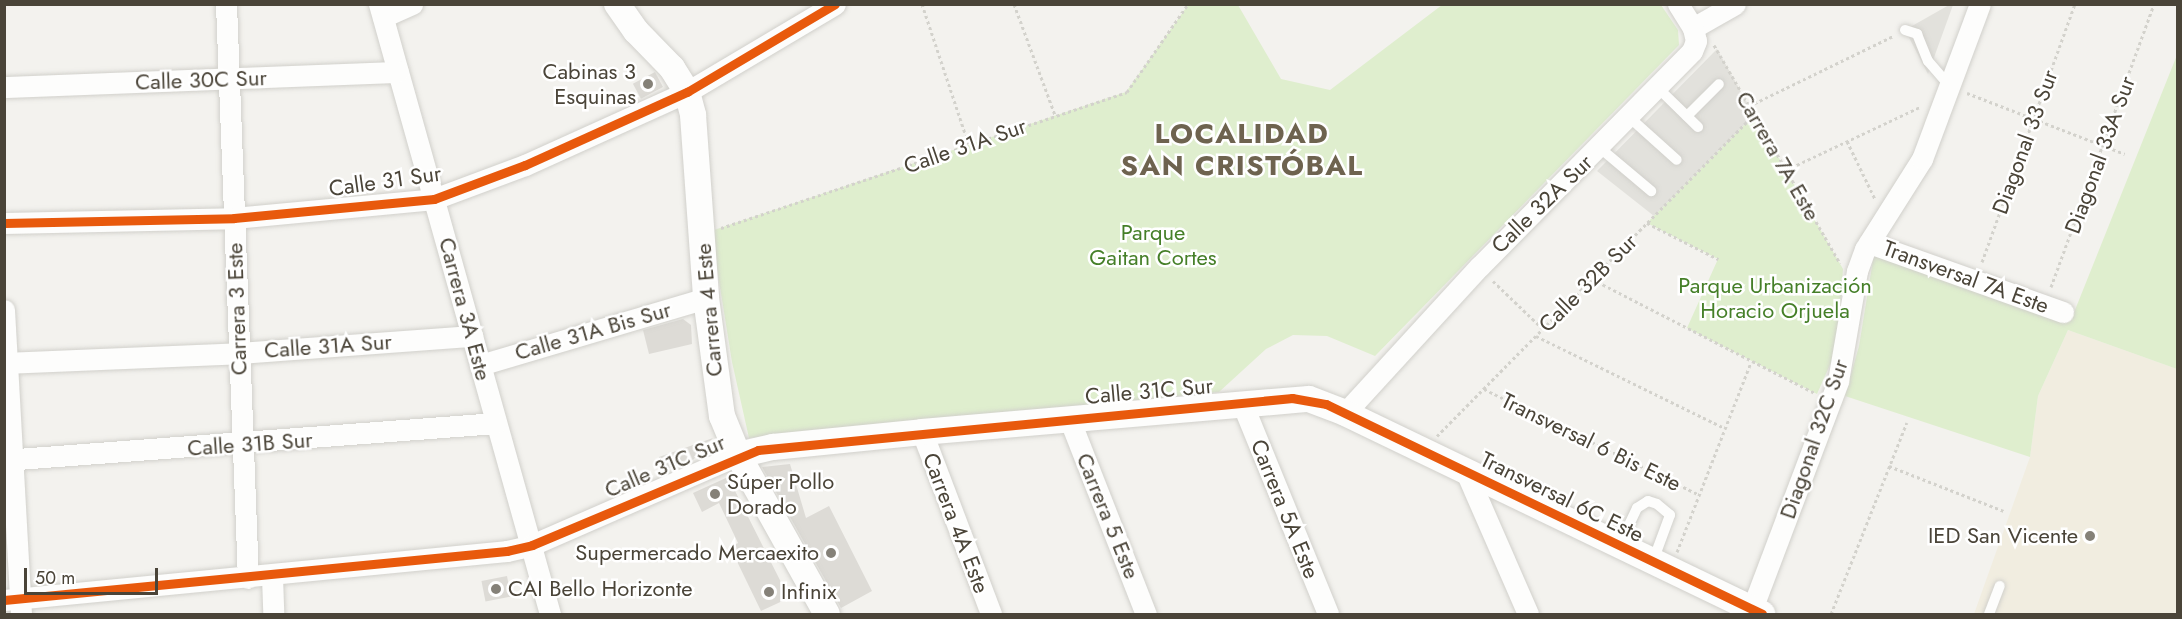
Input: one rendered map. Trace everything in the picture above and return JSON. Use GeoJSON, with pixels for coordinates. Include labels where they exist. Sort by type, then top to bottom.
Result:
{"type":"FeatureCollection","features":[{"type":"Feature","properties":{"kind":"street","name":"Carrera 3 Este"},"geometry":{"type":"LineString","coordinates":[[226,4],[248,578]]}},
{"type":"Feature","properties":{"kind":"street"},"geometry":{"type":"LineString","coordinates":[[381,11],[412,4]]}},
{"type":"Feature","properties":{"kind":"street","name":"Carrera 4 Este"},"geometry":{"type":"LineString","coordinates":[[617,4],[672,68],[687,92],[693,115],[706,298],[718,397],[738,455],[819,613]]}},
{"type":"Feature","properties":{"kind":"street","name":"Calle 31 Sur"},"geometry":{"type":"LineString","coordinates":[[4,224],[234,218],[434,199],[525,165],[687,92],[835,4]]}},
{"type":"Feature","properties":{"kind":"street"},"geometry":{"type":"LineString","coordinates":[[1678,4],[1697,26],[1735,4]]}},
{"type":"Feature","properties":{"kind":"street","name":"Diagonal 32C Sur"},"geometry":{"type":"LineString","coordinates":[[1757,612],[1831,402],[1845,354],[1854,288],[1869,243],[1922,159],[1956,92],[1980,4]]}},
{"type":"Feature","properties":{"kind":"street","name":"Carrera 3A Este"},"geometry":{"type":"LineString","coordinates":[[381,11],[550,615]]}},
{"type":"Feature","properties":{"kind":"street","name":"Calle 32A Sur"},"geometry":{"type":"LineString","coordinates":[[1345,413],[1479,267],[1600,148],[1692,51],[1697,26]]}},
{"type":"Feature","properties":{"kind":"street","name":"Calle 30C Sur"},"geometry":{"type":"LineString","coordinates":[[4,87],[398,72]]}},
{"type":"Feature","properties":{"kind":"street","name":"Transversal 7A Este"},"geometry":{"type":"LineString","coordinates":[[1869,243],[2054,309]]}},
{"type":"Feature","properties":{"kind":"street","name":"Calle 31A Bis Sur"},"geometry":{"type":"LineString","coordinates":[[480,365],[706,298]]}},
{"type":"Feature","properties":{"kind":"street"},"geometry":{"type":"LineString","coordinates":[[4,310],[15,605]]}},
{"type":"Feature","properties":{"kind":"street","name":"Calle 31A Sur"},"geometry":{"type":"LineString","coordinates":[[6,363],[239,353],[472,336]]}},
{"type":"Feature","properties":{"kind":"street","name":"Calle 31C Sur"},"geometry":{"type":"LineString","coordinates":[[15,605],[248,578],[480,555],[531,545],[738,455],[773,447],[1069,418],[1309,399],[1345,413]]}},
{"type":"Feature","properties":{"kind":"street","name":"Carrera 5A Este"},"geometry":{"type":"LineString","coordinates":[[1242,403],[1328,615]]}},
{"type":"Feature","properties":{"kind":"street","name":"Transversal 6C Este"},"geometry":{"type":"LineString","coordinates":[[1345,413],[1757,612]]}},
{"type":"Feature","properties":{"kind":"street","name":"Carrera 5 Este"},"geometry":{"type":"LineString","coordinates":[[1069,418],[1146,615]]}},
{"type":"Feature","properties":{"kind":"street","name":"Calle 31B Sur"},"geometry":{"type":"LineString","coordinates":[[9,460],[242,445],[496,423]]}},
{"type":"Feature","properties":{"kind":"street","name":"Carrera 4A Este"},"geometry":{"type":"LineString","coordinates":[[922,432],[991,615]]}},
{"type":"Feature","properties":{"kind":"street"},"geometry":{"type":"LineString","coordinates":[[1466,472],[1528,615]]}},
{"type":"Feature","properties":{"kind":"street"},"geometry":{"type":"LineString","coordinates":[[272,576],[273,615]]}},
{"type":"Feature","properties":{"kind":"lane"},"geometry":{"type":"LineString","coordinates":[[1905,30],[1917,34],[1928,61],[1956,92]]}},
{"type":"Feature","properties":{"kind":"lane"},"geometry":{"type":"LineString","coordinates":[[1687,116],[1719,84]]}},
{"type":"Feature","properties":{"kind":"lane"},"geometry":{"type":"LineString","coordinates":[[1658,88],[1698,127]]}},
{"type":"Feature","properties":{"kind":"lane"},"geometry":{"type":"LineString","coordinates":[[1629,117],[1677,160]]}},
{"type":"Feature","properties":{"kind":"lane"},"geometry":{"type":"LineString","coordinates":[[1600,148],[1650,191]]}},
{"type":"Feature","properties":{"kind":"lane"},"geometry":{"type":"LineString","coordinates":[[1619,546],[1637,508],[1648,501],[1657,504],[1670,515],[1661,566]]}},
{"type":"Feature","properties":{"kind":"lane"},"geometry":{"type":"LineString","coordinates":[[1989,615],[2001,586]]}},
{"type":"Feature","properties":{"kind":"path"},"geometry":{"type":"LineString","coordinates":[[922,4],[969,145]]}},
{"type":"Feature","properties":{"kind":"path"},"geometry":{"type":"LineString","coordinates":[[1014,4],[1055,115]]}},
{"type":"Feature","properties":{"kind":"path"},"geometry":{"type":"LineString","coordinates":[[1749,106],[1905,30]]}},
{"type":"Feature","properties":{"kind":"path"},"geometry":{"type":"LineString","coordinates":[[1786,170],[1956,92],[2125,154]]}},
{"type":"Feature","properties":{"kind":"path"},"geometry":{"type":"LineString","coordinates":[[1847,141],[1884,218]]}},
{"type":"Feature","properties":{"kind":"path"},"geometry":{"type":"LineString","coordinates":[[1647,223],[1718,260]]}},
{"type":"Feature","properties":{"kind":"path"},"geometry":{"type":"LineString","coordinates":[[1479,267],[1543,329]]}},
{"type":"Feature","properties":{"kind":"path"},"geometry":{"type":"LineString","coordinates":[[1592,279],[1831,402]]}},
{"type":"Feature","properties":{"kind":"path"},"geometry":{"type":"LineString","coordinates":[[1536,336],[1725,428]]}},
{"type":"Feature","properties":{"kind":"path"},"geometry":{"type":"LineString","coordinates":[[1661,566],[1699,495],[1751,362]]}},
{"type":"Feature","properties":{"kind":"path"},"geometry":{"type":"LineString","coordinates":[[1831,615],[1907,422]]}},
{"type":"Feature","properties":{"kind":"path"},"geometry":{"type":"LineString","coordinates":[[1889,466],[2004,511]]}},
{"type":"Feature","properties":{"kind":"shaded area"},"geometry":{"type":"Polygon","coordinates":[[[1949,5],[1953,5],[1928,74],[1905,30],[1949,5]]]}},
{"type":"Feature","properties":{"kind":"shaded area"},"geometry":{"type":"Polygon","coordinates":[[[1717,49],[1754,115],[1654,216],[1597,171],[1717,49]]]}},
{"type":"Feature","properties":{"kind":"shaded area","name":"IED San Vicente"},"geometry":{"type":"Polygon","coordinates":[[[2068,330],[2177,369],[2177,614],[1974,614],[2030,457],[2038,396],[2068,330]]]}},
{"type":"Feature","properties":{"kind":"green space","name":"Parque Gaitan Cortes"},"geometry":{"type":"Polygon","coordinates":[[[1188,5],[1238,5],[1281,79],[1330,90],[1442,5],[1661,5],[1678,30],[1679,45],[1375,356],[1327,336],[1293,335],[1266,349],[1219,392],[749,438],[732,362],[711,231],[1126,92],[1188,5]]]}},
{"type":"Feature","properties":{"kind":"green space","name":"Parque Urbanización Horacio Orjuela"},"geometry":{"type":"Polygon","coordinates":[[[2177,55],[2177,369],[2068,330],[2038,396],[2030,457],[1845,396],[1859,346],[1874,254],[2071,320],[2177,55]]]}},
{"type":"Feature","properties":{"kind":"green space","name":"Parque Urbanización Horacio Orjuela"},"geometry":{"type":"Polygon","coordinates":[[[1754,115],[1843,269],[1837,349],[1817,394],[1687,328],[1718,259],[1647,223],[1754,115]]]}},
{"type":"Feature","properties":{"kind":"building","name":"Cabinas 3 Esquinas"},"geometry":{"type":"Polygon","coordinates":[[[655,72],[663,87],[641,99],[633,84],[655,72]]]}},
{"type":"Feature","properties":{"kind":"building"},"geometry":{"type":"Polygon","coordinates":[[[683,319],[691,325],[692,344],[649,354],[643,330],[683,319]]]}},
{"type":"Feature","properties":{"kind":"building"},"geometry":{"type":"Polygon","coordinates":[[[713,438],[693,460],[663,470],[659,457],[713,438]]]}},
{"type":"Feature","properties":{"kind":"building"},"geometry":{"type":"Polygon","coordinates":[[[790,464],[806,518],[829,506],[872,591],[841,608],[762,467],[790,464]]]}},
{"type":"Feature","properties":{"kind":"building"},"geometry":{"type":"Polygon","coordinates":[[[728,477],[789,598],[761,611],[730,547],[738,543],[719,503],[702,512],[693,493],[728,477]]]}},
{"type":"Feature","properties":{"kind":"building","name":"CAI Bello Horizonte"},"geometry":{"type":"Polygon","coordinates":[[[507,576],[511,597],[485,602],[481,581],[507,576]]]}},
{"type":"Feature","properties":{"kind":"cycle path"},"geometry":{"type":"LineString","coordinates":[[4,223],[234,218],[434,199],[525,165],[687,92],[835,4]]}},
{"type":"Feature","properties":{"kind":"cycle path"},"geometry":{"type":"LineString","coordinates":[[4,600],[507,551],[532,545],[758,450],[1292,398],[1326,404],[1762,614]]}},
{"type":"Feature","properties":{"kind":"place","name":"Cabinas 3 Esquinas"},"geometry":{"type":"Point","coordinates":[648,84]}},
{"type":"Feature","properties":{"kind":"place","name":"Súper Pollo Dorado"},"geometry":{"type":"Point","coordinates":[715,494]}},
{"type":"Feature","properties":{"kind":"place","name":"IED San Vicente"},"geometry":{"type":"Point","coordinates":[2090,536]}},
{"type":"Feature","properties":{"kind":"place","name":"Supermercado Mercaexito"},"geometry":{"type":"Point","coordinates":[831,553]}},
{"type":"Feature","properties":{"kind":"place","name":"CAI Bello Horizonte"},"geometry":{"type":"Point","coordinates":[496,589]}},
{"type":"Feature","properties":{"kind":"place","name":"Infinix"},"geometry":{"type":"Point","coordinates":[769,592]}},
{"type":"Feature","properties":{"kind":"district","name":"LOCALIDAD SAN CRISTÓBAL"},"geometry":{"type":"Point","coordinates":[1242,150]}}]}
